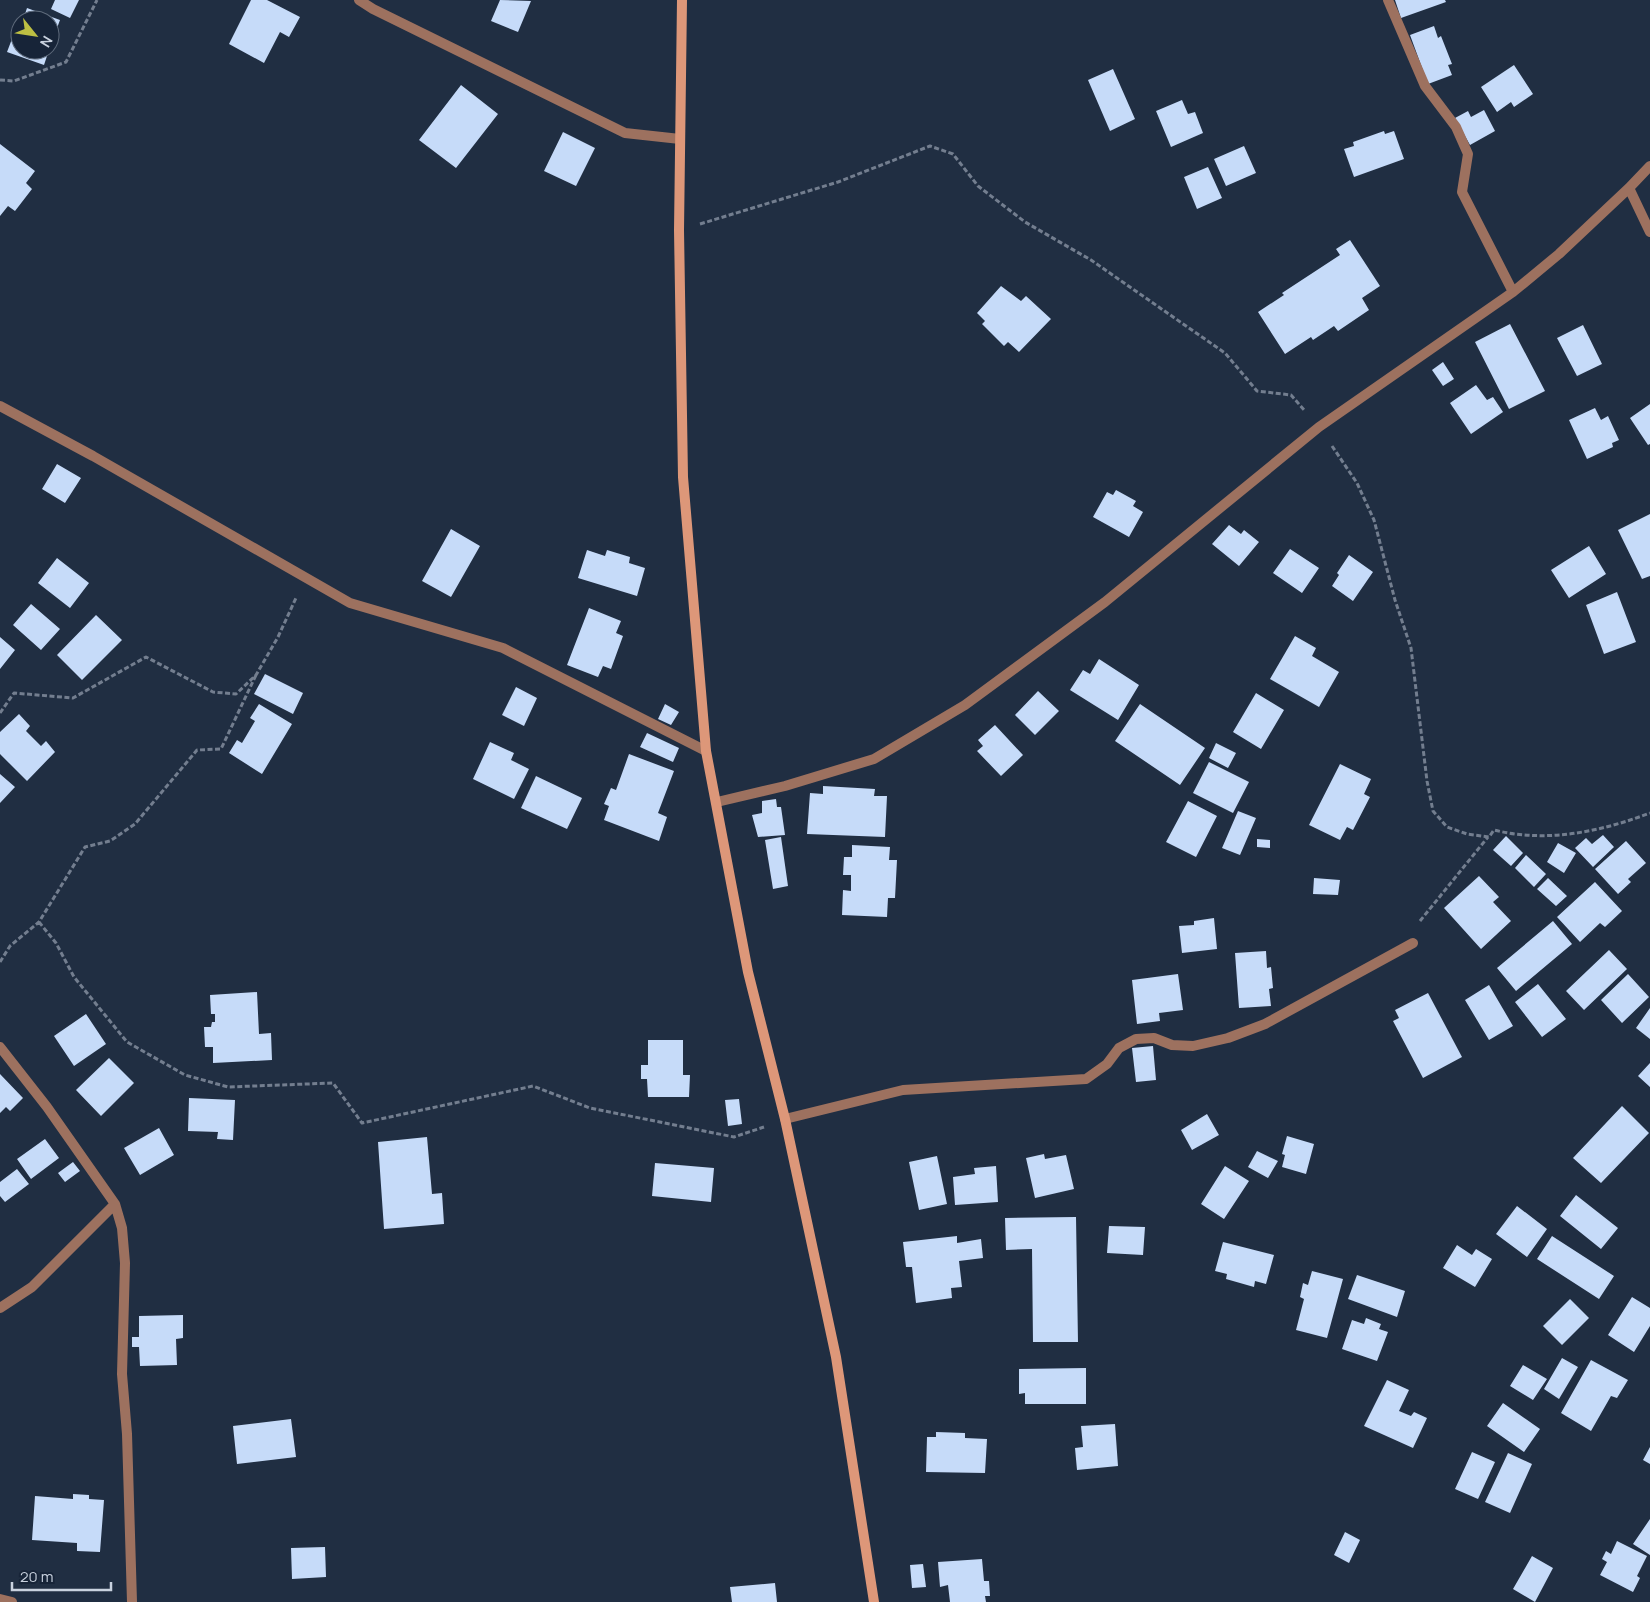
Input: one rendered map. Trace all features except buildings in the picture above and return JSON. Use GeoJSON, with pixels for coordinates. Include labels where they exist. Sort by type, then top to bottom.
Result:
{"type":"FeatureCollection","features":[{"type":"Feature","properties":{"kind":"street"},"geometry":{"type":"LineString","coordinates":[[359,0],[382,14],[625,133],[680,139]]}},
{"type":"Feature","properties":{"kind":"street"},"geometry":{"type":"LineString","coordinates":[[682,0],[678,230],[683,477],[706,751],[748,972],[785,1119],[836,1357],[874,1602]]}},
{"type":"Feature","properties":{"kind":"street"},"geometry":{"type":"LineString","coordinates":[[1388,0],[1425,86],[1456,127],[1468,154],[1462,192],[1513,292]]}},
{"type":"Feature","properties":{"kind":"street"},"geometry":{"type":"LineString","coordinates":[[716,802],[785,786],[874,759],[965,706],[1105,602],[1319,427],[1513,292],[1559,254],[1650,166]]}},
{"type":"Feature","properties":{"kind":"street"},"geometry":{"type":"LineString","coordinates":[[1629,188],[1650,232]]}},
{"type":"Feature","properties":{"kind":"street"},"geometry":{"type":"LineString","coordinates":[[0,406],[93,456],[305,579],[350,603],[503,648],[706,751]]}},
{"type":"Feature","properties":{"kind":"street"},"geometry":{"type":"LineString","coordinates":[[785,1119],[904,1090],[1086,1079],[1107,1064],[1119,1048],[1136,1039],[1154,1038],[1172,1045],[1193,1046],[1228,1038],[1265,1024],[1413,943]]}},
{"type":"Feature","properties":{"kind":"street"},"geometry":{"type":"LineString","coordinates":[[0,1047],[47,1106],[115,1204],[122,1228],[125,1263],[122,1374],[127,1434],[132,1602]]}},
{"type":"Feature","properties":{"kind":"street"},"geometry":{"type":"LineString","coordinates":[[0,1308],[32,1287],[115,1204]]}},
{"type":"Feature","properties":{"kind":"street"},"geometry":{"type":"LineString","coordinates":[[0,1599],[12,1602]]}},
{"type":"Feature","properties":{"kind":"path"},"geometry":{"type":"LineString","coordinates":[[0,80],[14,81],[66,62],[97,0]]}},
{"type":"Feature","properties":{"kind":"path"},"geometry":{"type":"LineString","coordinates":[[678,230],[838,182],[930,146],[953,154],[978,186],[1025,222],[1091,260],[1225,353],[1257,391],[1291,396],[1319,427],[1357,483],[1374,520],[1395,600],[1411,648],[1427,782],[1433,811],[1447,827],[1467,834],[1489,837]]}},
{"type":"Feature","properties":{"kind":"path"},"geometry":{"type":"LineString","coordinates":[[0,962],[10,946],[39,922],[85,847],[110,841],[135,824],[197,750],[221,749],[305,579]]}},
{"type":"Feature","properties":{"kind":"path"},"geometry":{"type":"LineString","coordinates":[[0,714],[14,693],[73,698],[146,657],[213,692],[236,694],[256,675]]}},
{"type":"Feature","properties":{"kind":"path"},"geometry":{"type":"LineString","coordinates":[[1413,943],[1416,926],[1494,830],[1520,836],[1585,832],[1614,826],[1650,813]]}},
{"type":"Feature","properties":{"kind":"path"},"geometry":{"type":"LineString","coordinates":[[39,922],[56,943],[74,977],[127,1042],[185,1075],[228,1087],[333,1083],[362,1123],[533,1086],[590,1108],[734,1137],[785,1119]]}}]}
